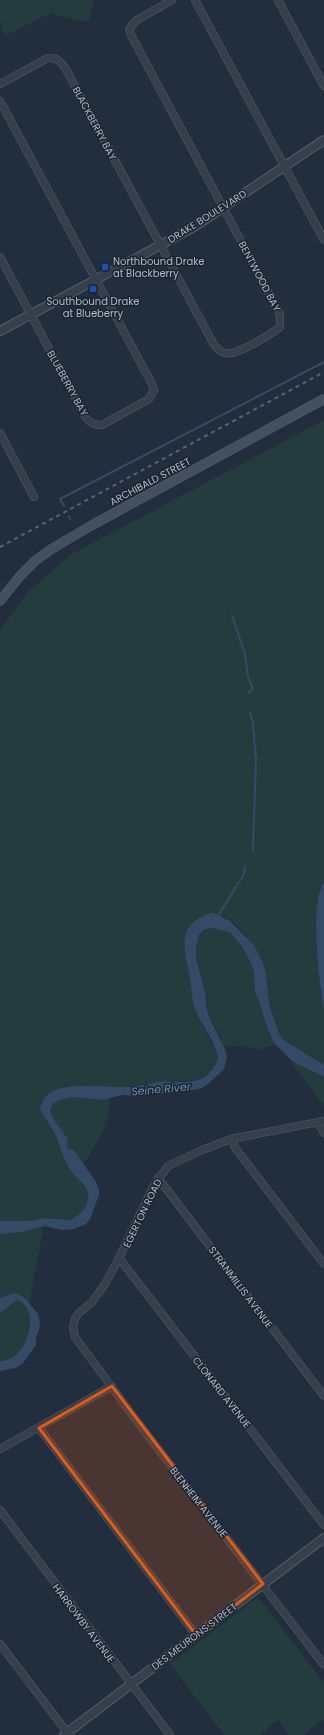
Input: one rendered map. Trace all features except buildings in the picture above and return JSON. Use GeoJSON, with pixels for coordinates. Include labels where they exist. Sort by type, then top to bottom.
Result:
{"type":"FeatureCollection","features":[{"type":"Feature","properties":{"kind":"main road","name":"ARCHIBALD STREET"},"geometry":{"type":"LineString","coordinates":[[0,601],[20,576],[35,561],[53,548],[100,520],[324,400]]}},
{"type":"Feature","properties":{"kind":"street"},"geometry":{"type":"LineString","coordinates":[[172,0],[135,21],[130,29],[131,35],[223,207]]}},
{"type":"Feature","properties":{"kind":"street"},"geometry":{"type":"LineString","coordinates":[[195,0],[324,240]]}},
{"type":"Feature","properties":{"kind":"street"},"geometry":{"type":"LineString","coordinates":[[278,0],[324,86]]}},
{"type":"Feature","properties":{"kind":"street","name":"BLACKBERRY BAY"},"geometry":{"type":"LineString","coordinates":[[0,84],[48,58],[54,57],[58,59],[67,72],[161,245]]}},
{"type":"Feature","properties":{"kind":"street"},"geometry":{"type":"LineString","coordinates":[[0,101],[95,280]]}},
{"type":"Feature","properties":{"kind":"street","name":"DRAKE BOULEVARD"},"geometry":{"type":"LineString","coordinates":[[0,331],[194,227],[324,140]]}},
{"type":"Feature","properties":{"kind":"street","name":"BENTWOOD BAY"},"geometry":{"type":"LineString","coordinates":[[161,245],[217,349],[224,353],[231,354],[274,332],[280,327],[280,314],[223,207]]}},
{"type":"Feature","properties":{"kind":"street"},"geometry":{"type":"LineString","coordinates":[[0,257],[30,314]]}},
{"type":"Feature","properties":{"kind":"street","name":"BLUEBERRY BAY"},"geometry":{"type":"LineString","coordinates":[[30,314],[86,418],[95,425],[102,425],[149,399],[154,390],[95,280]]}},
{"type":"Feature","properties":{"kind":"street"},"geometry":{"type":"LineString","coordinates":[[0,433],[34,497]]}},
{"type":"Feature","properties":{"kind":"street"},"geometry":{"type":"LineString","coordinates":[[321,1122],[324,1133]]}},
{"type":"Feature","properties":{"kind":"street","name":"EGERTON ROAD"},"geometry":{"type":"LineString","coordinates":[[75,1337],[73,1327],[75,1319],[79,1313],[92,1302],[104,1284],[119,1258],[158,1178],[168,1166],[202,1150],[231,1139],[321,1122]]}},
{"type":"Feature","properties":{"kind":"street"},"geometry":{"type":"LineString","coordinates":[[231,1139],[236,1148],[324,1264]]}},
{"type":"Feature","properties":{"kind":"street","name":"STRANMILLIS AVENUE"},"geometry":{"type":"LineString","coordinates":[[158,1178],[324,1396]]}},
{"type":"Feature","properties":{"kind":"street","name":"CLONARD AVENUE"},"geometry":{"type":"LineString","coordinates":[[119,1258],[324,1525]]}},
{"type":"Feature","properties":{"kind":"street","name":"BLENHEIM AVENUE"},"geometry":{"type":"LineString","coordinates":[[75,1337],[324,1665]]}},
{"type":"Feature","properties":{"kind":"street"},"geometry":{"type":"LineString","coordinates":[[0,1449],[112,1386]]}},
{"type":"Feature","properties":{"kind":"street"},"geometry":{"type":"LineString","coordinates":[[39,1428],[196,1635]]}},
{"type":"Feature","properties":{"kind":"street","name":"HARROWBY AVENUE"},"geometry":{"type":"LineString","coordinates":[[0,1510],[170,1735]]}},
{"type":"Feature","properties":{"kind":"street","name":"DES MEURONS STREET"},"geometry":{"type":"LineString","coordinates":[[67,1734],[130,1684],[324,1538]]}},
{"type":"Feature","properties":{"kind":"street"},"geometry":{"type":"LineString","coordinates":[[0,1644],[67,1734]]}},
{"type":"Feature","properties":{"kind":"highlighted area"},"geometry":{"type":"Polygon","coordinates":[[[112,1386],[263,1584],[196,1635],[39,1428],[112,1386]]]}},
{"type":"Feature","properties":{"kind":"green space"},"geometry":{"type":"Polygon","coordinates":[[[0,0],[94,0],[89,20],[83,22],[50,13],[4,36],[0,20],[0,0]]]}},
{"type":"Feature","properties":{"kind":"green space"},"geometry":{"type":"Polygon","coordinates":[[[324,420],[324,883],[316,945],[324,1009],[324,1065],[284,1040],[279,1034],[269,1004],[266,973],[254,945],[235,924],[219,914],[184,945],[196,1013],[216,1051],[217,1062],[207,1075],[200,1079],[169,1083],[159,1082],[128,1087],[70,1087],[40,1110],[54,1132],[69,1167],[87,1190],[88,1199],[86,1206],[71,1220],[43,1218],[30,1221],[0,1221],[0,630],[27,593],[70,555],[324,420]]]}},
{"type":"Feature","properties":{"kind":"green space"},"geometry":{"type":"Polygon","coordinates":[[[212,928],[230,932],[243,948],[252,963],[255,993],[275,1045],[258,1050],[242,1046],[224,1047],[217,1030],[209,1017],[206,995],[196,957],[198,939],[203,932],[212,928]]]}},
{"type":"Feature","properties":{"kind":"green space"},"geometry":{"type":"Polygon","coordinates":[[[292,1061],[324,1077],[324,1106],[291,1062],[292,1061]]]}},
{"type":"Feature","properties":{"kind":"green space"},"geometry":{"type":"Polygon","coordinates":[[[69,1097],[96,1100],[109,1098],[110,1107],[106,1125],[84,1164],[74,1150],[67,1149],[68,1139],[55,1121],[50,1111],[53,1103],[69,1097]]]}},
{"type":"Feature","properties":{"kind":"green space"},"geometry":{"type":"Polygon","coordinates":[[[43,1227],[30,1303],[24,1296],[5,1295],[0,1298],[0,1234],[22,1232],[43,1227]]]}},
{"type":"Feature","properties":{"kind":"green space"},"geometry":{"type":"Polygon","coordinates":[[[17,1300],[25,1305],[29,1314],[30,1324],[28,1334],[18,1353],[10,1359],[0,1361],[0,1313],[17,1300]]]}},
{"type":"Feature","properties":{"kind":"green space"},"geometry":{"type":"Polygon","coordinates":[[[258,1597],[324,1683],[324,1719],[303,1735],[289,1735],[278,1720],[259,1735],[224,1735],[170,1664],[258,1597]]]}},
{"type":"Feature","properties":{"kind":"water"},"geometry":{"type":"Polygon","coordinates":[[[324,883],[324,1009],[316,944],[316,924],[319,893],[324,883]]]}},
{"type":"Feature","properties":{"kind":"water","name":"Seine River"},"geometry":{"type":"Polygon","coordinates":[[[210,913],[229,920],[254,945],[266,973],[269,1004],[279,1034],[284,1040],[324,1065],[324,1077],[292,1061],[274,1043],[255,993],[254,972],[251,963],[243,948],[230,932],[212,928],[204,930],[199,935],[196,947],[196,958],[206,996],[209,1017],[227,1056],[224,1069],[208,1084],[202,1088],[194,1090],[181,1090],[169,1094],[158,1093],[135,1096],[122,1095],[102,1100],[70,1097],[53,1103],[50,1111],[55,1121],[68,1139],[67,1149],[74,1150],[96,1182],[99,1190],[99,1195],[90,1219],[86,1224],[73,1229],[62,1230],[45,1226],[22,1232],[0,1234],[0,1221],[30,1221],[43,1218],[71,1220],[82,1212],[86,1206],[88,1199],[87,1190],[69,1167],[54,1132],[40,1110],[42,1102],[48,1094],[61,1088],[79,1086],[128,1087],[158,1082],[195,1081],[206,1076],[215,1065],[217,1061],[216,1050],[195,1010],[185,948],[187,932],[191,925],[199,918],[210,913]]]}},
{"type":"Feature","properties":{"kind":"water"},"geometry":{"type":"Polygon","coordinates":[[[15,1293],[24,1297],[38,1314],[40,1322],[39,1330],[36,1336],[36,1345],[23,1363],[16,1368],[0,1371],[0,1361],[10,1359],[18,1353],[28,1334],[30,1323],[29,1313],[25,1305],[17,1300],[0,1313],[0,1298],[15,1293]]]}},
{"type":"Feature","properties":{"kind":"waterway"},"geometry":{"type":"LineString","coordinates":[[64,506],[60,499],[324,362]]}},
{"type":"Feature","properties":{"kind":"waterway"},"geometry":{"type":"LineString","coordinates":[[232,615],[245,654],[248,677],[253,689],[248,693]]}},
{"type":"Feature","properties":{"kind":"waterway"},"geometry":{"type":"LineString","coordinates":[[250,713],[253,722],[256,760],[253,850]]}},
{"type":"Feature","properties":{"kind":"waterway"},"geometry":{"type":"LineString","coordinates":[[218,916],[244,874],[245,867]]}},
{"type":"Feature","properties":{"kind":"railway"},"geometry":{"type":"LineString","coordinates":[[0,547],[324,372]]}},
{"type":"Feature","properties":{"kind":"place","name":"Northbound Drake at Blackberry"},"geometry":{"type":"Point","coordinates":[105,267]}},
{"type":"Feature","properties":{"kind":"place","name":"Southbound Drake at Blueberry"},"geometry":{"type":"Point","coordinates":[93,289]}}]}
